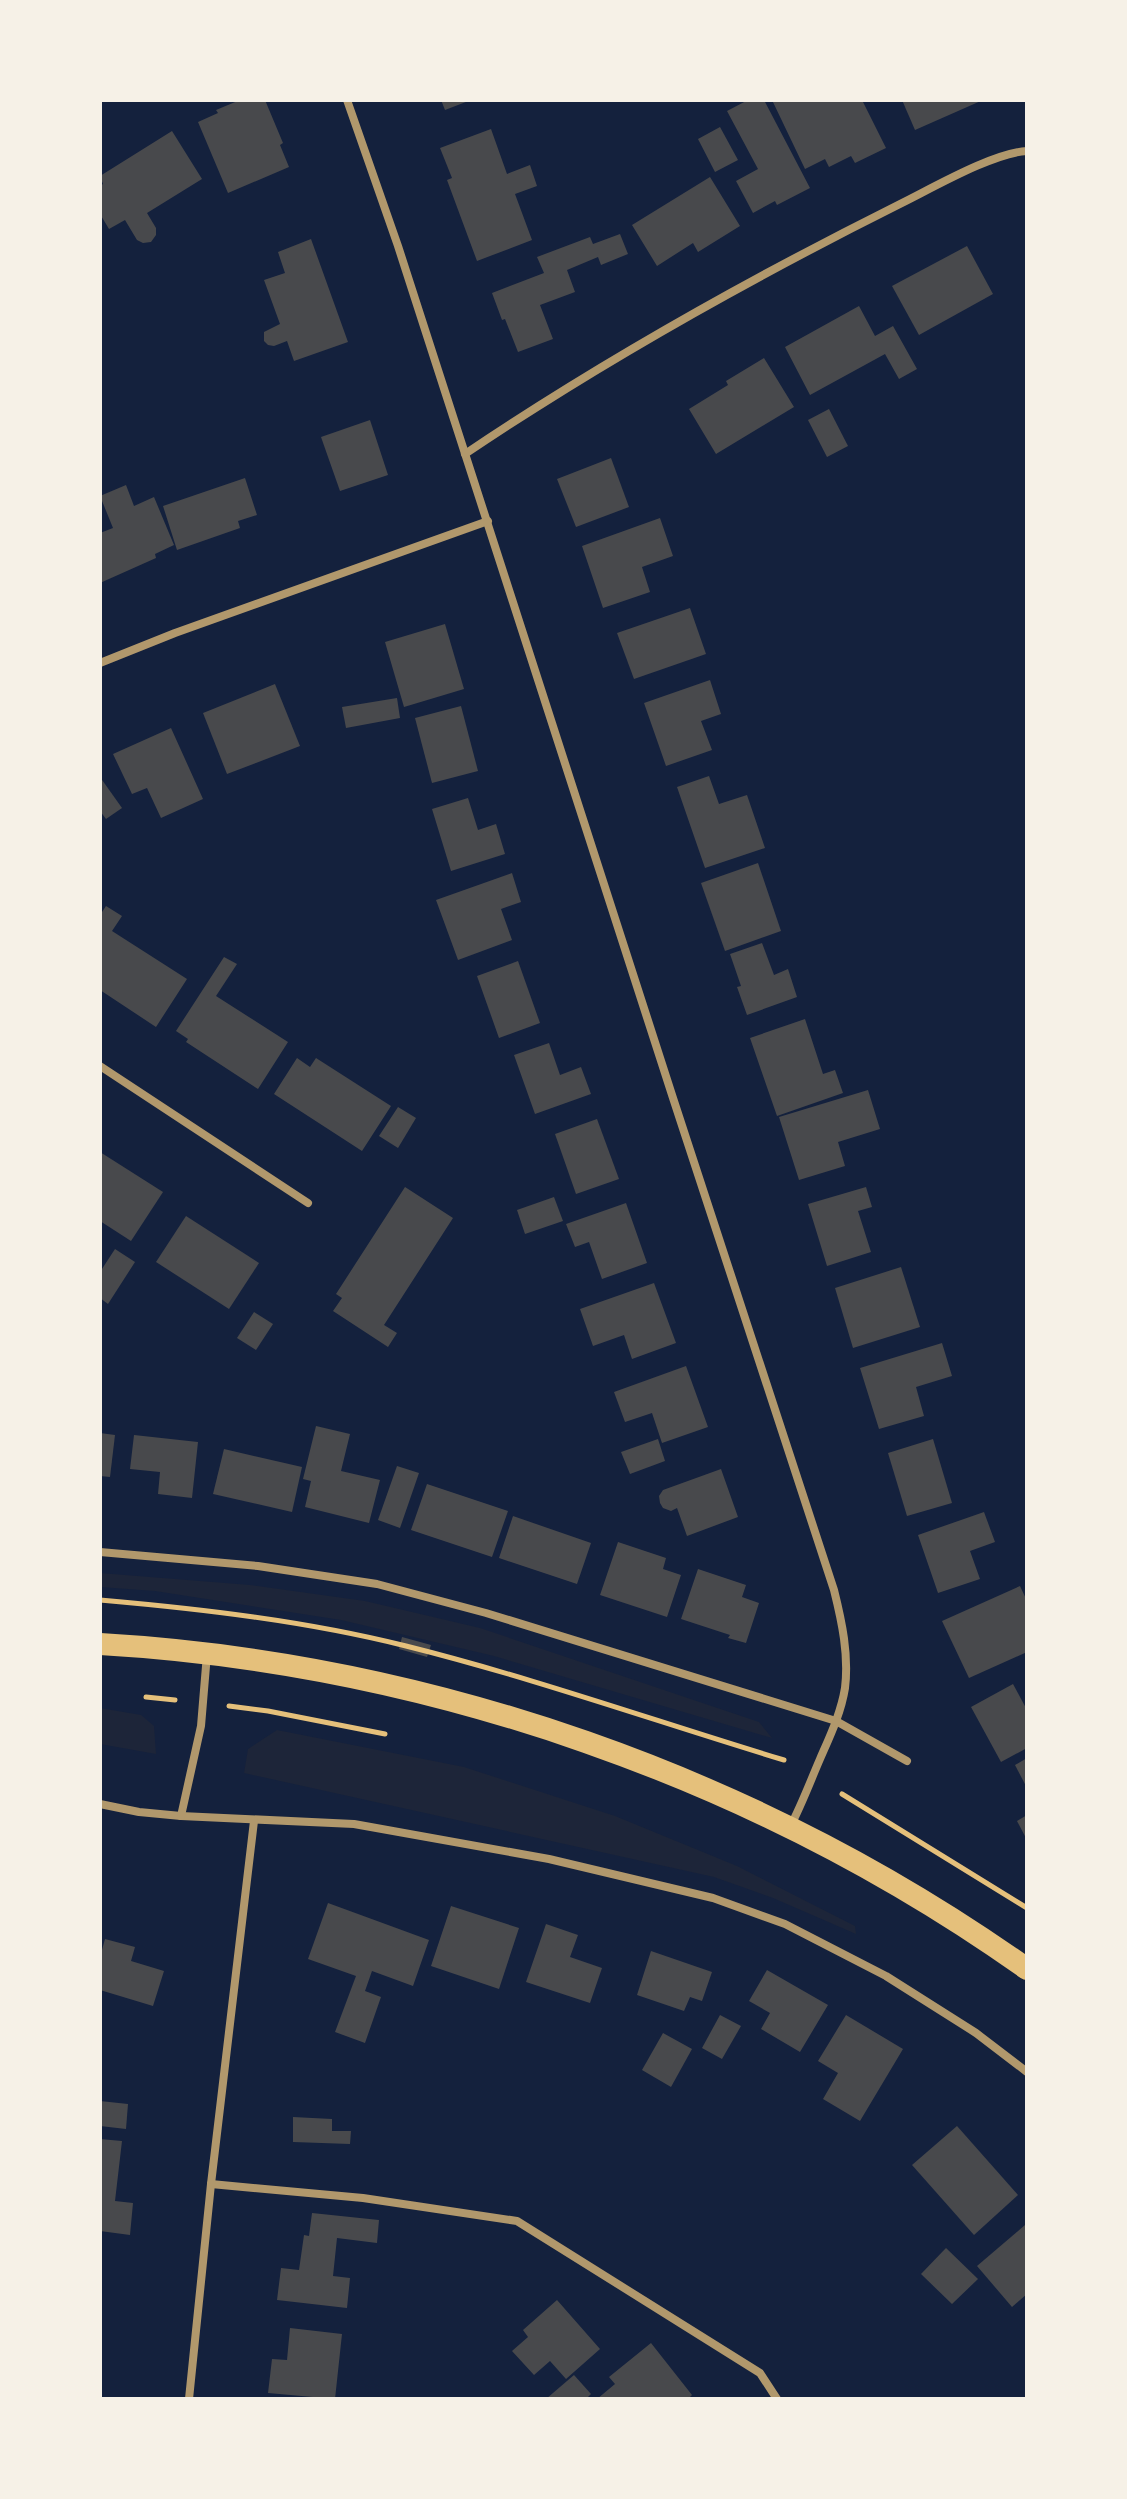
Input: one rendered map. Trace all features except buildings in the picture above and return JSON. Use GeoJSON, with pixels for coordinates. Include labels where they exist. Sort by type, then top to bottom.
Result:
{"type":"FeatureCollection","features":[{"type":"Feature","properties":{"kind":"highway"},"geometry":{"type":"LineString","coordinates":[[100,1644],[207,1653],[314,1670],[446,1700],[571,1738],[682,1778],[790,1828],[881,1876],[1027,1969]]}},
{"type":"Feature","properties":{"kind":"street"},"geometry":{"type":"LineString","coordinates":[[347,100],[488,521],[834,1590],[843,1627],[845,1689],[808,1792],[790,1828]]}},
{"type":"Feature","properties":{"kind":"street"},"geometry":{"type":"LineString","coordinates":[[465,454],[562,391],[793,258],[973,168],[1027,151]]}},
{"type":"Feature","properties":{"kind":"street"},"geometry":{"type":"LineString","coordinates":[[100,663],[488,521]]}},
{"type":"Feature","properties":{"kind":"street"},"geometry":{"type":"LineString","coordinates":[[100,1066],[308,1203]]}},
{"type":"Feature","properties":{"kind":"street"},"geometry":{"type":"LineString","coordinates":[[100,1552],[258,1566],[377,1584],[486,1613],[836,1721],[907,1761]]}},
{"type":"Feature","properties":{"kind":"street"},"geometry":{"type":"LineString","coordinates":[[181,1816],[201,1726],[207,1653]]}},
{"type":"Feature","properties":{"kind":"street"},"geometry":{"type":"LineString","coordinates":[[100,1804],[181,1816],[354,1824],[421,1834],[549,1859],[713,1898],[785,1924],[886,1976],[976,2033],[1027,2072]]}},
{"type":"Feature","properties":{"kind":"street"},"geometry":{"type":"LineString","coordinates":[[189,2399],[254,1821]]}},
{"type":"Feature","properties":{"kind":"street"},"geometry":{"type":"LineString","coordinates":[[211,2184],[363,2198],[517,2221],[760,2373],[777,2399]]}},
{"type":"Feature","properties":{"kind":"path"},"geometry":{"type":"LineString","coordinates":[[146,1697],[268,1711],[385,1734]]}},
{"type":"Feature","properties":{"kind":"path"},"geometry":{"type":"LineString","coordinates":[[842,1794],[1027,1908]]}},
{"type":"Feature","properties":{"kind":"shaded area"},"geometry":{"type":"Polygon","coordinates":[[[100,1573],[250,1585],[365,1601],[480,1628],[759,1722],[772,1738],[494,1656],[341,1620],[155,1591],[100,1587],[100,1573]]]}},
{"type":"Feature","properties":{"kind":"shaded area"},"geometry":{"type":"Polygon","coordinates":[[[100,1708],[141,1715],[154,1726],[156,1754],[100,1744],[100,1708]]]}},
{"type":"Feature","properties":{"kind":"shaded area"},"geometry":{"type":"Polygon","coordinates":[[[277,1730],[464,1767],[615,1816],[737,1866],[855,1926],[856,1934],[773,1898],[714,1877],[244,1773],[248,1749],[277,1730]]]}}]}
